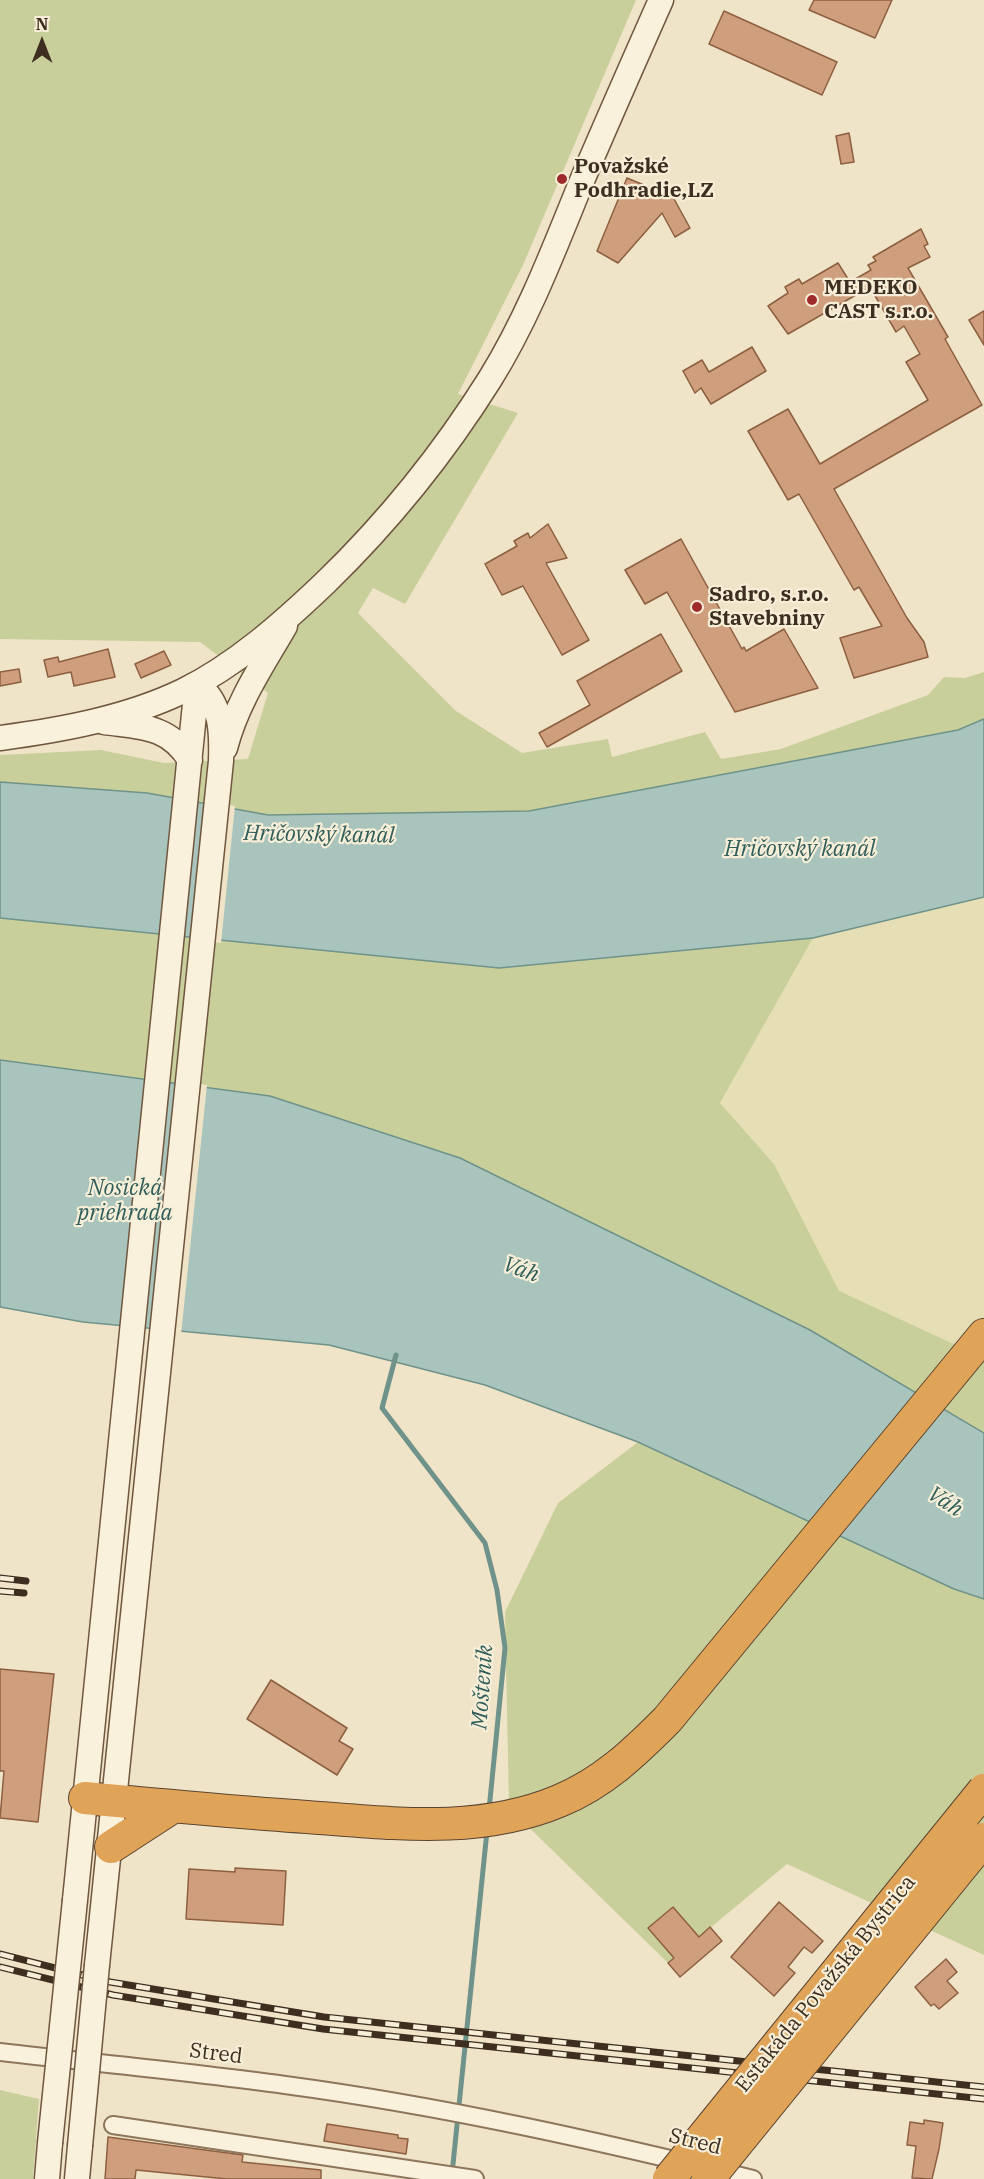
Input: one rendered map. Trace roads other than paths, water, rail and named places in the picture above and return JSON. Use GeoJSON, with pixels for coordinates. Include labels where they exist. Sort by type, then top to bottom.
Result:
{"type":"FeatureCollection","features":[{"type":"Feature","properties":{"kind":"highway"},"geometry":{"type":"LineString","coordinates":[[85,1798],[171,1808],[417,1826],[466,1823],[510,1816],[537,1809],[581,1791],[601,1780],[638,1749],[667,1720],[751,1621],[984,1335]]}},
{"type":"Feature","properties":{"kind":"highway","name":"Estakáda Považská Bystrica"},"geometry":{"type":"LineString","coordinates":[[669,2179],[984,1790]]}},
{"type":"Feature","properties":{"kind":"highway"},"geometry":{"type":"LineString","coordinates":[[111,1847],[171,1808]]}},
{"type":"Feature","properties":{"kind":"highway","name":"Estakáda Považská Bystrica"},"geometry":{"type":"LineString","coordinates":[[708,2179],[984,1839]]}},
{"type":"Feature","properties":{"kind":"main road"},"geometry":{"type":"LineString","coordinates":[[0,738],[94,720],[156,702],[197,684],[237,657],[292,614],[391,515],[449,441],[491,378],[543,275],[662,0]]}},
{"type":"Feature","properties":{"kind":"main road"},"geometry":{"type":"LineString","coordinates":[[220,771],[231,726],[247,689],[292,614]]}},
{"type":"Feature","properties":{"kind":"main road"},"geometry":{"type":"LineString","coordinates":[[47,2179],[118,1492],[197,684]]}},
{"type":"Feature","properties":{"kind":"main road"},"geometry":{"type":"LineString","coordinates":[[76,2179],[220,771],[220,722],[215,704],[206,690],[197,684]]}},
{"type":"Feature","properties":{"kind":"main road"},"geometry":{"type":"LineString","coordinates":[[94,720],[157,730],[177,741],[189,769]]}},
{"type":"Feature","properties":{"kind":"street","name":"Stred"},"geometry":{"type":"LineString","coordinates":[[0,2052],[285,2085],[426,2108],[594,2140],[753,2179]]}},
{"type":"Feature","properties":{"kind":"street"},"geometry":{"type":"LineString","coordinates":[[113,2125],[472,2178]]}},
{"type":"Feature","properties":{"kind":"water","name":"Hričovský kanál"},"geometry":{"type":"Polygon","coordinates":[[[984,719],[984,897],[813,938],[499,968],[0,918],[0,782],[147,793],[268,815],[529,811],[958,730],[984,719]]]}},
{"type":"Feature","properties":{"kind":"water"},"geometry":{"type":"Polygon","coordinates":[[[0,1060],[270,1096],[460,1158],[810,1330],[984,1433],[984,1599],[954,1589],[638,1442],[485,1385],[329,1345],[83,1322],[0,1307],[0,1060]]]}},
{"type":"Feature","properties":{"kind":"waterway","name":"Mošteník"},"geometry":{"type":"LineString","coordinates":[[396,1355],[382,1408],[485,1543],[497,1590],[505,1648],[489,1810]]}},
{"type":"Feature","properties":{"kind":"waterway","name":"Mošteník"},"geometry":{"type":"LineString","coordinates":[[452,2174],[487,1831]]}},
{"type":"Feature","properties":{"kind":"railway"},"geometry":{"type":"LineString","coordinates":[[0,1578],[26,1581]]}},
{"type":"Feature","properties":{"kind":"railway"},"geometry":{"type":"LineString","coordinates":[[0,1591],[24,1593]]}},
{"type":"Feature","properties":{"kind":"railway"},"geometry":{"type":"LineString","coordinates":[[0,1954],[110,1982],[324,2017],[984,2087]]}},
{"type":"Feature","properties":{"kind":"railway"},"geometry":{"type":"LineString","coordinates":[[0,1967],[113,1995],[323,2029],[984,2099]]}},
{"type":"Feature","properties":{"kind":"place","name":"Považské Podhradie,LZ"},"geometry":{"type":"Point","coordinates":[562,179]}},
{"type":"Feature","properties":{"kind":"place","name":"MEDEKO CAST s.r.o."},"geometry":{"type":"Point","coordinates":[812,300]}},
{"type":"Feature","properties":{"kind":"place","name":"Sadro, s.r.o. Stavebniny"},"geometry":{"type":"Point","coordinates":[697,607]}},
{"type":"Feature","properties":{"kind":"water label","name":"Nosická priehrada"},"geometry":{"type":"Point","coordinates":[125,1202]}},
{"type":"Feature","properties":{"kind":"water label","name":"Váh"},"geometry":{"type":"Point","coordinates":[521,1270]}},
{"type":"Feature","properties":{"kind":"water label","name":"Váh"},"geometry":{"type":"Point","coordinates":[945,1502]}}]}
